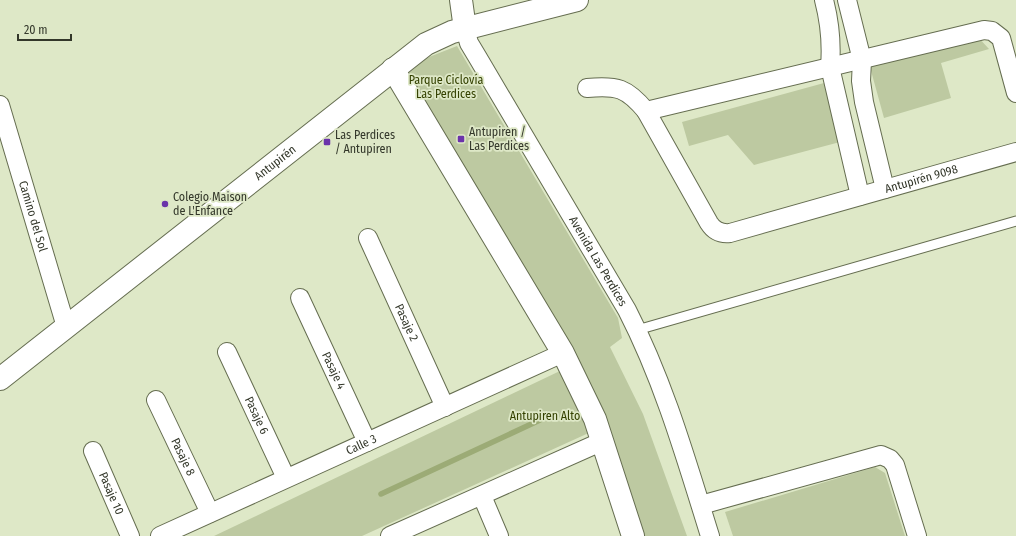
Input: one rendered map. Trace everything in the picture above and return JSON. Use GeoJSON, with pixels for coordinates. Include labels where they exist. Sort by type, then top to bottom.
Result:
{"type":"FeatureCollection","features":[{"type":"Feature","properties":{"kind":"street","name":"Avenida Las Perdices"},"geometry":{"type":"LineString","coordinates":[[461,0],[464,29],[469,43],[637,330],[659,379],[710,536]]}},
{"type":"Feature","properties":{"kind":"street","name":"Antupirén"},"geometry":{"type":"LineString","coordinates":[[0,379],[426,44],[441,36],[464,29],[577,0]]}},
{"type":"Feature","properties":{"kind":"street"},"geometry":{"type":"LineString","coordinates":[[824,0],[830,24],[832,46],[830,67],[860,196]]}},
{"type":"Feature","properties":{"kind":"street","name":"Antupirén 9098"},"geometry":{"type":"LineString","coordinates":[[847,0],[862,60],[861,81],[864,102],[885,189],[1016,152]]}},
{"type":"Feature","properties":{"kind":"street"},"geometry":{"type":"LineString","coordinates":[[646,112],[988,30],[999,35],[1003,42],[1016,93]]}},
{"type":"Feature","properties":{"kind":"street"},"geometry":{"type":"LineString","coordinates":[[393,69],[563,353],[584,394],[603,441],[632,536]]}},
{"type":"Feature","properties":{"kind":"street"},"geometry":{"type":"LineString","coordinates":[[587,88],[608,86],[633,95],[646,112],[709,223],[718,232],[730,233],[885,189]]}},
{"type":"Feature","properties":{"kind":"street","name":"Camino del Sol"},"geometry":{"type":"LineString","coordinates":[[0,105],[4,132],[66,327]]}},
{"type":"Feature","properties":{"kind":"street","name":"Pasaje 2"},"geometry":{"type":"LineString","coordinates":[[368,238],[445,407]]}},
{"type":"Feature","properties":{"kind":"street","name":"Pasaje 4"},"geometry":{"type":"LineString","coordinates":[[300,298],[367,442]]}},
{"type":"Feature","properties":{"kind":"street","name":"Pasaje 6"},"geometry":{"type":"LineString","coordinates":[[227,352],[286,478]]}},
{"type":"Feature","properties":{"kind":"street","name":"Calle 3"},"geometry":{"type":"LineString","coordinates":[[160,536],[563,353]]}},
{"type":"Feature","properties":{"kind":"street","name":"Pasaje 8"},"geometry":{"type":"LineString","coordinates":[[156,400],[210,513]]}},
{"type":"Feature","properties":{"kind":"street"},"geometry":{"type":"LineString","coordinates":[[397,535],[603,441]]}},
{"type":"Feature","properties":{"kind":"street","name":"Pasaje 10"},"geometry":{"type":"LineString","coordinates":[[92,451],[130,536]]}},
{"type":"Feature","properties":{"kind":"street"},"geometry":{"type":"LineString","coordinates":[[700,505],[881,455],[890,458],[895,465],[917,536]]}},
{"type":"Feature","properties":{"kind":"street"},"geometry":{"type":"LineString","coordinates":[[482,496],[499,536]]}},
{"type":"Feature","properties":{"kind":"lane"},"geometry":{"type":"LineString","coordinates":[[637,330],[1016,221]]}},
{"type":"Feature","properties":{"kind":"green space"},"geometry":{"type":"Polygon","coordinates":[[[977,36],[989,49],[941,63],[951,98],[884,118],[870,67],[977,36]]]}},
{"type":"Feature","properties":{"kind":"green space","name":"Parque Ciclovía Las Perdices"},"geometry":{"type":"Polygon","coordinates":[[[457,46],[618,318],[622,338],[610,347],[643,414],[687,536],[642,536],[611,431],[594,392],[571,348],[402,74],[429,57],[457,46]]]}},
{"type":"Feature","properties":{"kind":"green space"},"geometry":{"type":"Polygon","coordinates":[[[824,83],[840,142],[754,165],[728,135],[689,146],[682,122],[824,83]]]}},
{"type":"Feature","properties":{"kind":"green space","name":"Antupiren Alto"},"geometry":{"type":"Polygon","coordinates":[[[562,370],[593,431],[362,536],[214,536],[562,370]]]}},
{"type":"Feature","properties":{"kind":"green space"},"geometry":{"type":"Polygon","coordinates":[[[875,467],[885,473],[905,536],[733,536],[725,512],[875,467]]]}},
{"type":"Feature","properties":{"kind":"waterway"},"geometry":{"type":"LineString","coordinates":[[381,494],[540,420]]}},
{"type":"Feature","properties":{"kind":"place","name":"Antupiren / Las Perdices"},"geometry":{"type":"Point","coordinates":[461,139]}},
{"type":"Feature","properties":{"kind":"place","name":"Las Perdices / Antupiren"},"geometry":{"type":"Point","coordinates":[327,142]}},
{"type":"Feature","properties":{"kind":"place","name":"Colegio Maison de L'Enfance"},"geometry":{"type":"Point","coordinates":[165,204]}}]}
